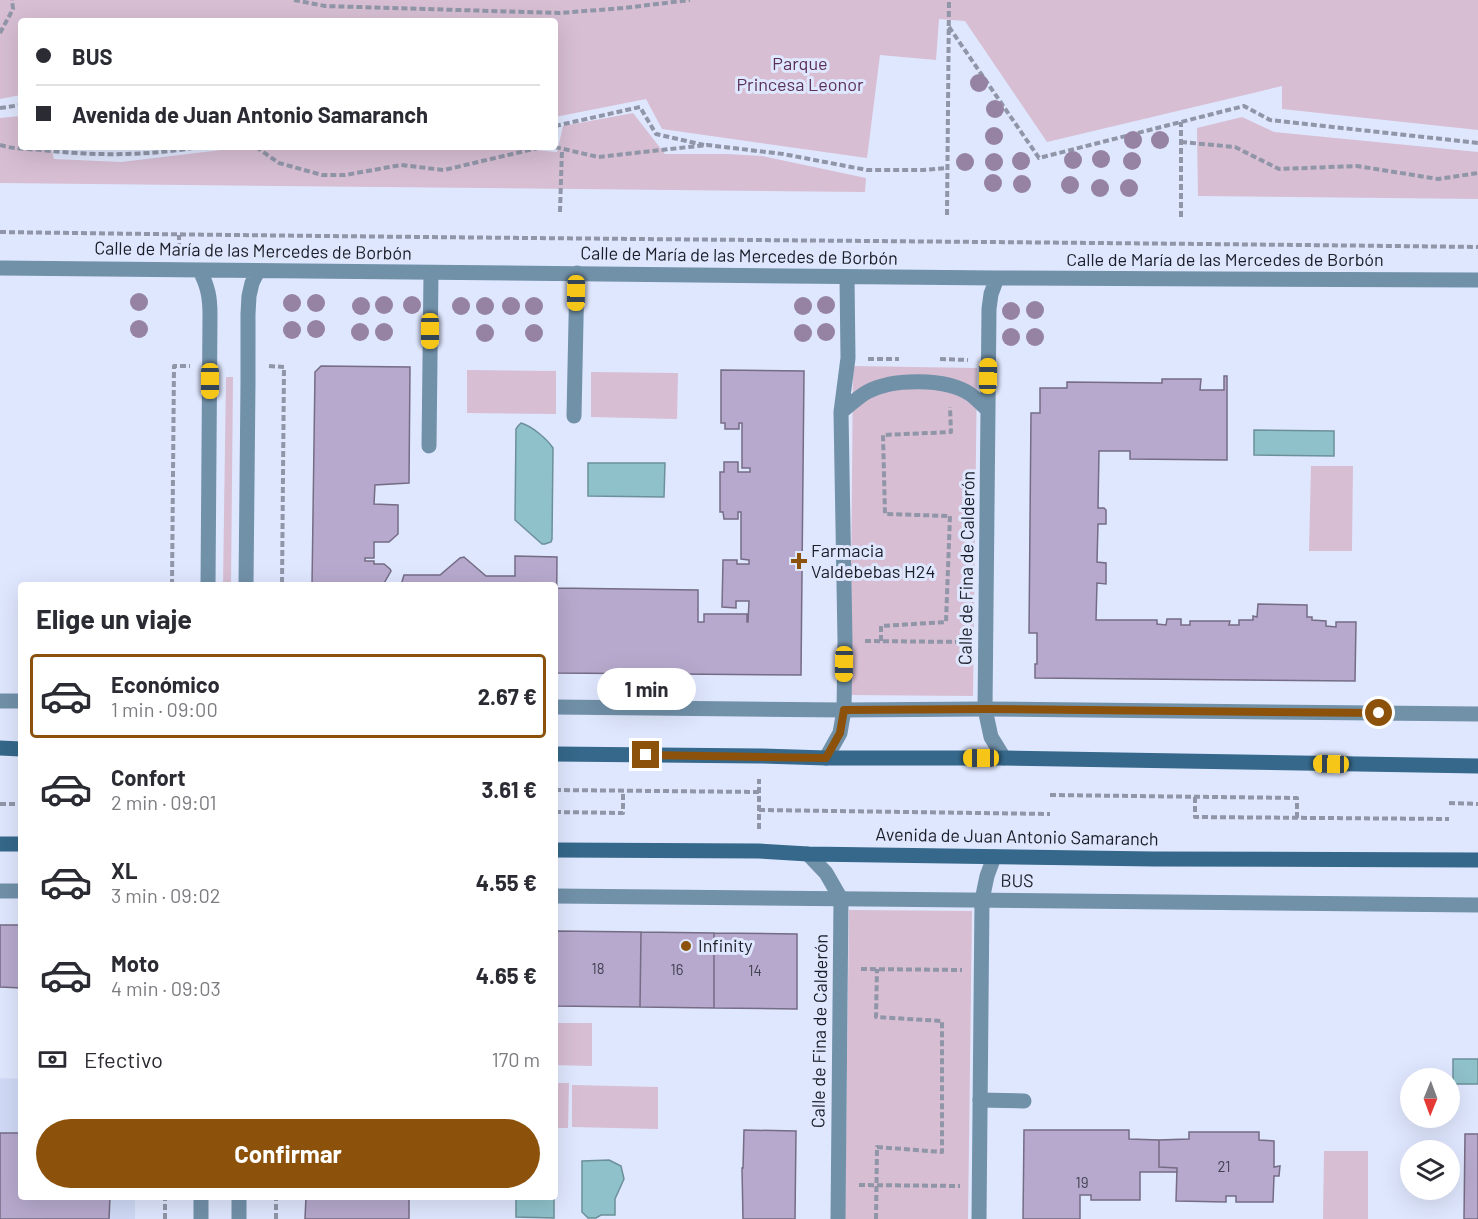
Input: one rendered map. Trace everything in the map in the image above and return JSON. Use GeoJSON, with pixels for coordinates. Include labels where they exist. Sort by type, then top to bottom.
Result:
{"type":"FeatureCollection","features":[{"type":"Feature","properties":{"kind":"street","name":"Calle de María de las Mercedes de Borbón"},"geometry":{"type":"LineString","coordinates":[[0,268],[848,277],[1478,280]]}},
{"type":"Feature","properties":{"kind":"street"},"geometry":{"type":"LineString","coordinates":[[200,271],[210,298],[208,582]]}},
{"type":"Feature","properties":{"kind":"street"},"geometry":{"type":"LineString","coordinates":[[246,582],[248,314],[252,283],[258,271]]}},
{"type":"Feature","properties":{"kind":"street"},"geometry":{"type":"LineString","coordinates":[[429,446],[430,273]]}},
{"type":"Feature","properties":{"kind":"street"},"geometry":{"type":"LineString","coordinates":[[574,416],[577,273]]}},
{"type":"Feature","properties":{"kind":"street"},"geometry":{"type":"LineString","coordinates":[[826,758],[840,733],[844,710],[841,412],[848,358],[848,277]]}},
{"type":"Feature","properties":{"kind":"street","name":"Calle de Fina de Calderón"},"geometry":{"type":"LineString","coordinates":[[997,278],[991,294],[989,309],[985,709],[990,737],[1004,758]]}},
{"type":"Feature","properties":{"kind":"street"},"geometry":{"type":"LineString","coordinates":[[841,412],[867,392],[890,384],[914,381],[950,386],[970,394],[988,410]]}},
{"type":"Feature","properties":{"kind":"street"},"geometry":{"type":"LineString","coordinates":[[0,701],[18,701]]}},
{"type":"Feature","properties":{"kind":"street"},"geometry":{"type":"LineString","coordinates":[[558,707],[1478,714]]}},
{"type":"Feature","properties":{"kind":"street"},"geometry":{"type":"LineString","coordinates":[[0,748],[18,749]]}},
{"type":"Feature","properties":{"kind":"street"},"geometry":{"type":"LineString","coordinates":[[558,754],[1004,758],[1478,766]]}},
{"type":"Feature","properties":{"kind":"street"},"geometry":{"type":"LineString","coordinates":[[0,844],[18,844]]}},
{"type":"Feature","properties":{"kind":"street","name":"Avenida de Juan Antonio Samaranch"},"geometry":{"type":"LineString","coordinates":[[558,850],[758,851],[994,857],[1478,860]]}},
{"type":"Feature","properties":{"kind":"street"},"geometry":{"type":"LineString","coordinates":[[808,854],[826,873],[841,899]]}},
{"type":"Feature","properties":{"kind":"street"},"geometry":{"type":"LineString","coordinates":[[979,1219],[982,900],[994,857]]}},
{"type":"Feature","properties":{"kind":"street"},"geometry":{"type":"LineString","coordinates":[[0,891],[18,891]]}},
{"type":"Feature","properties":{"kind":"street","name":"BUS"},"geometry":{"type":"LineString","coordinates":[[558,896],[1478,905]]}},
{"type":"Feature","properties":{"kind":"street","name":"Calle de Fina de Calderón"},"geometry":{"type":"LineString","coordinates":[[838,1219],[841,899]]}},
{"type":"Feature","properties":{"kind":"street"},"geometry":{"type":"LineString","coordinates":[[980,1100],[1024,1101]]}},
{"type":"Feature","properties":{"kind":"street"},"geometry":{"type":"LineString","coordinates":[[201,1200],[201,1219]]}},
{"type":"Feature","properties":{"kind":"street"},"geometry":{"type":"LineString","coordinates":[[239,1200],[239,1219]]}},
{"type":"Feature","properties":{"kind":"path"},"geometry":{"type":"LineString","coordinates":[[0,33],[14,9],[12,0]]}},
{"type":"Feature","properties":{"kind":"path"},"geometry":{"type":"LineString","coordinates":[[294,0],[325,6],[559,13],[690,0]]}},
{"type":"Feature","properties":{"kind":"path"},"geometry":{"type":"LineString","coordinates":[[947,215],[949,0]]}},
{"type":"Feature","properties":{"kind":"path"},"geometry":{"type":"LineString","coordinates":[[948,27],[1039,158],[1244,106],[1270,120],[1478,143]]}},
{"type":"Feature","properties":{"kind":"path"},"geometry":{"type":"LineString","coordinates":[[0,108],[18,105]]}},
{"type":"Feature","properties":{"kind":"path"},"geometry":{"type":"LineString","coordinates":[[558,125],[640,107],[656,134],[707,145],[783,154],[867,170],[947,168]]}},
{"type":"Feature","properties":{"kind":"path"},"geometry":{"type":"LineString","coordinates":[[1181,122],[1181,217]]}},
{"type":"Feature","properties":{"kind":"path"},"geometry":{"type":"LineString","coordinates":[[1181,142],[1234,147],[1279,169],[1357,166],[1438,179],[1478,174]]}},
{"type":"Feature","properties":{"kind":"path"},"geometry":{"type":"LineString","coordinates":[[0,145],[18,147]]}},
{"type":"Feature","properties":{"kind":"path"},"geometry":{"type":"LineString","coordinates":[[558,148],[598,157],[707,145]]}},
{"type":"Feature","properties":{"kind":"path"},"geometry":{"type":"LineString","coordinates":[[560,212],[562,149]]}},
{"type":"Feature","properties":{"kind":"path"},"geometry":{"type":"LineString","coordinates":[[40,150],[126,155],[184,150]]}},
{"type":"Feature","properties":{"kind":"path"},"geometry":{"type":"LineString","coordinates":[[260,150],[279,163],[322,175],[345,175],[401,165],[444,170],[529,150]]}},
{"type":"Feature","properties":{"kind":"path"},"geometry":{"type":"LineString","coordinates":[[0,232],[1478,247]]}},
{"type":"Feature","properties":{"kind":"path"},"geometry":{"type":"LineString","coordinates":[[881,641],[881,626],[946,622],[950,516],[885,514],[883,435],[951,432],[950,360]]}},
{"type":"Feature","properties":{"kind":"path"},"geometry":{"type":"LineString","coordinates":[[172,582],[174,366],[195,366]]}},
{"type":"Feature","properties":{"kind":"path"},"geometry":{"type":"LineString","coordinates":[[263,366],[284,367],[282,582]]}},
{"type":"Feature","properties":{"kind":"path"},"geometry":{"type":"LineString","coordinates":[[862,641],[967,642]]}},
{"type":"Feature","properties":{"kind":"path"},"geometry":{"type":"LineString","coordinates":[[759,779],[759,829]]}},
{"type":"Feature","properties":{"kind":"path"},"geometry":{"type":"LineString","coordinates":[[558,790],[759,792]]}},
{"type":"Feature","properties":{"kind":"path"},"geometry":{"type":"LineString","coordinates":[[558,812],[623,813],[623,791]]}},
{"type":"Feature","properties":{"kind":"path"},"geometry":{"type":"LineString","coordinates":[[1050,795],[1297,798],[1297,818]]}},
{"type":"Feature","properties":{"kind":"path"},"geometry":{"type":"LineString","coordinates":[[1195,797],[1195,817],[1449,819]]}},
{"type":"Feature","properties":{"kind":"path"},"geometry":{"type":"LineString","coordinates":[[1449,803],[1478,804]]}},
{"type":"Feature","properties":{"kind":"path"},"geometry":{"type":"LineString","coordinates":[[0,804],[18,804]]}},
{"type":"Feature","properties":{"kind":"path"},"geometry":{"type":"LineString","coordinates":[[759,810],[1050,814]]}},
{"type":"Feature","properties":{"kind":"path"},"geometry":{"type":"LineString","coordinates":[[858,969],[964,970]]}},
{"type":"Feature","properties":{"kind":"path"},"geometry":{"type":"LineString","coordinates":[[876,1219],[877,1147],[942,1152],[942,1020],[876,1017],[877,969]]}},
{"type":"Feature","properties":{"kind":"path"},"geometry":{"type":"LineString","coordinates":[[857,1185],[960,1186]]}},
{"type":"Feature","properties":{"kind":"path"},"geometry":{"type":"LineString","coordinates":[[165,1200],[165,1219]]}},
{"type":"Feature","properties":{"kind":"path"},"geometry":{"type":"LineString","coordinates":[[276,1200],[276,1219]]}},
{"type":"Feature","properties":{"kind":"shaded area"},"geometry":{"type":"Polygon","coordinates":[[[521,423],[539,433],[553,448],[552,539],[551,542],[545,544],[542,544],[515,520],[516,429],[521,423]]]}},
{"type":"Feature","properties":{"kind":"shaded area"},"geometry":{"type":"Polygon","coordinates":[[[1254,430],[1334,431],[1334,456],[1254,455],[1254,430]]]}},
{"type":"Feature","properties":{"kind":"shaded area"},"geometry":{"type":"Polygon","coordinates":[[[588,463],[665,463],[664,497],[588,496],[588,463]]]}},
{"type":"Feature","properties":{"kind":"shaded area"},"geometry":{"type":"Polygon","coordinates":[[[1453,1059],[1478,1059],[1478,1084],[1460,1084],[1460,1068],[1453,1068],[1453,1059]]]}},
{"type":"Feature","properties":{"kind":"shaded area"},"geometry":{"type":"Polygon","coordinates":[[[0,1078],[18,1079],[18,1200],[135,1200],[135,1219],[0,1219],[0,1078]]]}},
{"type":"Feature","properties":{"kind":"shaded area"},"geometry":{"type":"Polygon","coordinates":[[[609,1160],[621,1166],[624,1179],[615,1199],[615,1215],[588,1218],[582,1212],[582,1161],[609,1160]]]}},
{"type":"Feature","properties":{"kind":"shaded area"},"geometry":{"type":"Polygon","coordinates":[[[516,1200],[554,1200],[554,1218],[516,1217],[516,1200]]]}},
{"type":"Feature","properties":{"kind":"green space","name":"Parque Princesa Leonor"},"geometry":{"type":"Polygon","coordinates":[[[0,0],[1478,0],[1478,130],[1282,109],[1282,86],[1047,142],[965,21],[939,19],[936,60],[880,55],[867,158],[662,129],[646,99],[558,116],[558,18],[18,18],[18,96],[0,99],[0,0]]]}},
{"type":"Feature","properties":{"kind":"green space"},"geometry":{"type":"Polygon","coordinates":[[[633,113],[665,154],[762,156],[866,178],[865,192],[0,183],[0,118],[18,116],[18,150],[52,150],[54,159],[121,162],[221,150],[535,150],[557,152],[563,126],[633,113]]]}},
{"type":"Feature","properties":{"kind":"green space"},"geometry":{"type":"Polygon","coordinates":[[[1242,117],[1274,132],[1478,152],[1478,199],[1198,196],[1197,128],[1242,117]]]}},
{"type":"Feature","properties":{"kind":"green space"},"geometry":{"type":"Polygon","coordinates":[[[853,366],[977,368],[973,696],[850,695],[853,366]]]}},
{"type":"Feature","properties":{"kind":"green space"},"geometry":{"type":"Polygon","coordinates":[[[467,370],[556,371],[556,414],[467,413],[467,370]]]}},
{"type":"Feature","properties":{"kind":"green space"},"geometry":{"type":"Polygon","coordinates":[[[591,372],[678,373],[677,419],[591,417],[591,372]]]}},
{"type":"Feature","properties":{"kind":"green space"},"geometry":{"type":"Polygon","coordinates":[[[226,377],[233,377],[231,582],[223,582],[226,377]]]}},
{"type":"Feature","properties":{"kind":"green space"},"geometry":{"type":"Polygon","coordinates":[[[1311,466],[1353,466],[1352,551],[1309,551],[1311,466]]]}},
{"type":"Feature","properties":{"kind":"green space"},"geometry":{"type":"Polygon","coordinates":[[[849,910],[972,911],[968,1219],[845,1219],[849,910]]]}},
{"type":"Feature","properties":{"kind":"green space"},"geometry":{"type":"Polygon","coordinates":[[[558,1023],[592,1023],[592,1066],[558,1065],[558,1023]]]}},
{"type":"Feature","properties":{"kind":"green space"},"geometry":{"type":"Polygon","coordinates":[[[558,1083],[569,1083],[568,1128],[558,1128],[558,1083]]]}},
{"type":"Feature","properties":{"kind":"green space"},"geometry":{"type":"Polygon","coordinates":[[[572,1085],[658,1087],[658,1129],[572,1127],[572,1085]]]}},
{"type":"Feature","properties":{"kind":"green space"},"geometry":{"type":"Polygon","coordinates":[[[1324,1151],[1368,1151],[1368,1219],[1323,1219],[1324,1151]]]}},
{"type":"Feature","properties":{"kind":"building"},"geometry":{"type":"Polygon","coordinates":[[[321,366],[410,367],[409,483],[375,485],[374,504],[398,505],[398,534],[389,542],[374,542],[374,558],[365,558],[365,561],[384,564],[390,569],[385,582],[312,582],[315,372],[321,366]]]}},
{"type":"Feature","properties":{"kind":"building"},"geometry":{"type":"Polygon","coordinates":[[[721,370],[804,371],[801,675],[558,673],[558,588],[698,590],[698,622],[704,622],[704,614],[747,614],[748,622],[749,601],[736,601],[736,608],[722,607],[723,560],[737,560],[737,564],[749,564],[749,560],[741,559],[741,512],[738,512],[738,519],[724,519],[723,512],[720,512],[720,472],[724,472],[724,462],[738,462],[738,472],[750,472],[750,468],[742,468],[742,423],[739,423],[739,429],[725,429],[725,423],[721,423],[721,370]]]}},
{"type":"Feature","properties":{"kind":"building"},"geometry":{"type":"Polygon","coordinates":[[[1224,376],[1227,376],[1227,460],[1130,459],[1130,451],[1099,451],[1098,508],[1106,510],[1106,524],[1098,524],[1097,562],[1106,563],[1106,584],[1097,583],[1096,620],[1157,620],[1157,624],[1166,625],[1167,619],[1181,619],[1181,625],[1190,625],[1190,621],[1230,621],[1229,625],[1239,625],[1239,620],[1253,620],[1253,616],[1257,617],[1258,604],[1307,605],[1307,617],[1312,617],[1312,620],[1326,621],[1326,626],[1336,627],[1336,622],[1356,622],[1355,681],[1035,678],[1037,633],[1029,633],[1031,413],[1040,413],[1040,388],[1067,388],[1067,382],[1162,383],[1162,379],[1201,379],[1200,390],[1224,390],[1224,376]]]}},
{"type":"Feature","properties":{"kind":"building"},"geometry":{"type":"Polygon","coordinates":[[[515,556],[557,557],[557,582],[402,582],[404,575],[440,575],[464,557],[486,576],[515,576],[515,556]]]}},
{"type":"Feature","properties":{"kind":"building"},"geometry":{"type":"Polygon","coordinates":[[[0,925],[18,925],[18,988],[0,987],[0,925]]]}},
{"type":"Feature","properties":{"kind":"building"},"geometry":{"type":"Polygon","coordinates":[[[558,931],[641,932],[640,1007],[558,1006],[558,931]]]}},
{"type":"Feature","properties":{"kind":"building"},"geometry":{"type":"Polygon","coordinates":[[[641,932],[714,933],[714,1008],[640,1007],[641,932]]]}},
{"type":"Feature","properties":{"kind":"building"},"geometry":{"type":"Polygon","coordinates":[[[714,933],[797,934],[797,1009],[714,1008],[714,933]]]}},
{"type":"Feature","properties":{"kind":"building"},"geometry":{"type":"Polygon","coordinates":[[[744,1130],[796,1131],[795,1219],[743,1219],[744,1130]]]}},
{"type":"Feature","properties":{"kind":"building"},"geometry":{"type":"Polygon","coordinates":[[[1024,1130],[1129,1130],[1129,1139],[1159,1140],[1159,1167],[1177,1168],[1177,1172],[1140,1172],[1140,1200],[1091,1200],[1091,1195],[1080,1195],[1080,1219],[1023,1219],[1024,1130]]]}},
{"type":"Feature","properties":{"kind":"building"},"geometry":{"type":"Polygon","coordinates":[[[1189,1132],[1259,1132],[1259,1140],[1274,1141],[1274,1167],[1280,1166],[1279,1176],[1274,1176],[1273,1202],[1236,1202],[1236,1196],[1226,1196],[1226,1202],[1176,1201],[1177,1168],[1159,1167],[1159,1140],[1189,1139],[1189,1132]]]}},
{"type":"Feature","properties":{"kind":"building"},"geometry":{"type":"Polygon","coordinates":[[[0,1133],[18,1133],[18,1200],[110,1200],[109,1219],[0,1219],[0,1133]]]}},
{"type":"Feature","properties":{"kind":"building"},"geometry":{"type":"Polygon","coordinates":[[[1465,1134],[1478,1134],[1478,1219],[1464,1219],[1465,1134]]]}},
{"type":"Feature","properties":{"kind":"building"},"geometry":{"type":"Polygon","coordinates":[[[306,1200],[409,1200],[409,1219],[305,1219],[306,1200]]]}},
{"type":"Feature","properties":{"kind":"place","name":"Farmacia Valdebebas H24"},"geometry":{"type":"Point","coordinates":[799,561]}},
{"type":"Feature","properties":{"kind":"place","name":"Infinity"},"geometry":{"type":"Point","coordinates":[686,946]}},
{"type":"Feature","properties":{"kind":"route"},"geometry":{"type":"LineString","coordinates":[[646,755],[826,758],[840,733],[844,710],[1379,713]]}}]}
